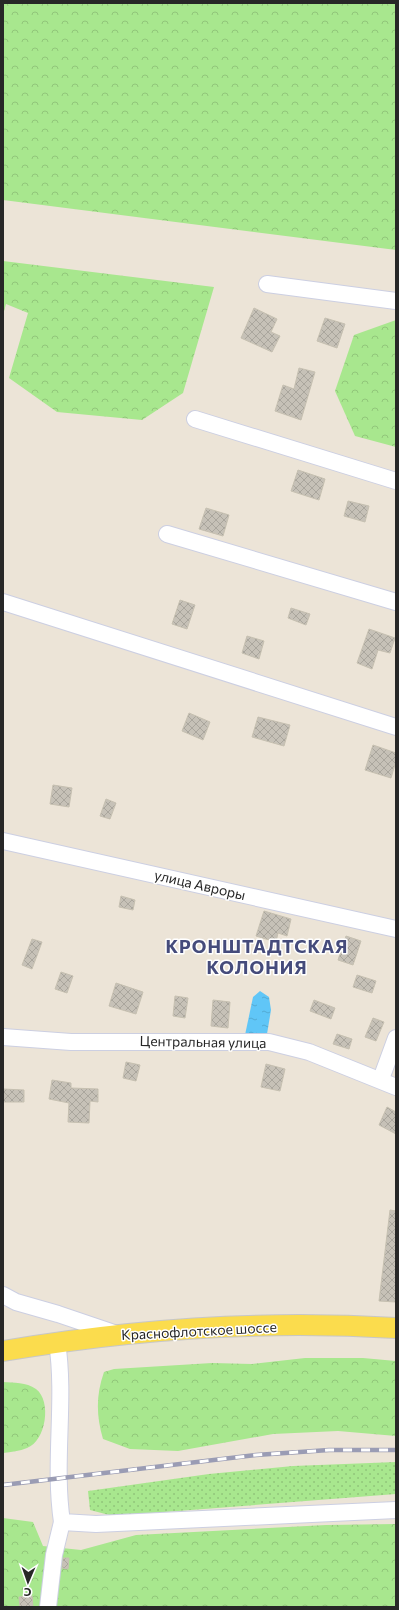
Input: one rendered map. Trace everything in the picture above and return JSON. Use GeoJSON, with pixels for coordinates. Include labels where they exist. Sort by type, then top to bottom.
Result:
{"type":"FeatureCollection","features":[{"type":"Feature","properties":{"kind":"main road","name":"Краснофлотское шоссе"},"geometry":{"type":"LineString","coordinates":[[3,1351],[118,1334],[209,1328],[341,1325],[396,1328]]}},
{"type":"Feature","properties":{"kind":"street"},"geometry":{"type":"LineString","coordinates":[[267,284],[396,301]]}},
{"type":"Feature","properties":{"kind":"street"},"geometry":{"type":"LineString","coordinates":[[195,419],[396,481]]}},
{"type":"Feature","properties":{"kind":"street"},"geometry":{"type":"LineString","coordinates":[[167,534],[396,602]]}},
{"type":"Feature","properties":{"kind":"street"},"geometry":{"type":"LineString","coordinates":[[3,602],[396,727]]}},
{"type":"Feature","properties":{"kind":"street","name":"улица Авроры"},"geometry":{"type":"LineString","coordinates":[[3,841],[396,929]]}},
{"type":"Feature","properties":{"kind":"street","name":"Центральная улица"},"geometry":{"type":"LineString","coordinates":[[3,1037],[72,1042],[269,1042],[309,1052],[381,1079],[396,1087]]}},
{"type":"Feature","properties":{"kind":"street"},"geometry":{"type":"LineString","coordinates":[[381,1079],[396,1038]]}},
{"type":"Feature","properties":{"kind":"street"},"geometry":{"type":"LineString","coordinates":[[3,1295],[16,1302],[118,1334]]}},
{"type":"Feature","properties":{"kind":"street"},"geometry":{"type":"LineString","coordinates":[[48,1607],[54,1555],[62,1522],[59,1478],[62,1370],[57,1342]]}},
{"type":"Feature","properties":{"kind":"street"},"geometry":{"type":"LineString","coordinates":[[62,1522],[96,1524],[396,1510]]}},
{"type":"Feature","properties":{"kind":"green space"},"geometry":{"type":"Polygon","coordinates":[[[3,3],[396,3],[396,250],[3,200],[3,3]]]}},
{"type":"Feature","properties":{"kind":"green space"},"geometry":{"type":"Polygon","coordinates":[[[3,261],[214,287],[183,393],[142,420],[57,412],[9,378],[28,313],[6,304],[3,315],[3,261]]]}},
{"type":"Feature","properties":{"kind":"green space"},"geometry":{"type":"Polygon","coordinates":[[[396,320],[396,447],[355,436],[335,391],[354,335],[396,320]]]}},
{"type":"Feature","properties":{"kind":"green space"},"geometry":{"type":"Polygon","coordinates":[[[305,1358],[363,1358],[396,1361],[396,1436],[338,1431],[273,1434],[178,1451],[130,1449],[103,1439],[99,1422],[98,1397],[104,1372],[114,1369],[212,1363],[252,1364],[305,1358]]]}},
{"type":"Feature","properties":{"kind":"green space"},"geometry":{"type":"Polygon","coordinates":[[[3,1382],[24,1384],[36,1389],[44,1402],[45,1420],[39,1438],[33,1444],[21,1450],[3,1453],[3,1382]]]}},
{"type":"Feature","properties":{"kind":"green space"},"geometry":{"type":"Polygon","coordinates":[[[396,1462],[396,1494],[113,1516],[90,1510],[88,1491],[209,1474],[293,1466],[396,1462]]]}},
{"type":"Feature","properties":{"kind":"green space"},"geometry":{"type":"Polygon","coordinates":[[[3,1518],[33,1522],[43,1546],[81,1550],[136,1535],[326,1525],[396,1524],[396,1607],[3,1607],[3,1518]]]}},
{"type":"Feature","properties":{"kind":"water"},"geometry":{"type":"Polygon","coordinates":[[[260,991],[269,997],[271,1010],[267,1034],[245,1035],[253,997],[260,991]]]}},
{"type":"Feature","properties":{"kind":"building"},"geometry":{"type":"Polygon","coordinates":[[[254,308],[277,319],[271,332],[280,336],[272,352],[241,338],[254,308]]]}},
{"type":"Feature","properties":{"kind":"building"},"geometry":{"type":"Polygon","coordinates":[[[325,318],[345,324],[337,348],[317,341],[325,318]]]}},
{"type":"Feature","properties":{"kind":"building"},"geometry":{"type":"Polygon","coordinates":[[[299,368],[315,372],[301,420],[275,411],[283,385],[294,389],[299,368]]]}},
{"type":"Feature","properties":{"kind":"building"},"geometry":{"type":"Polygon","coordinates":[[[298,470],[325,479],[319,500],[291,491],[298,470]]]}},
{"type":"Feature","properties":{"kind":"building"},"geometry":{"type":"Polygon","coordinates":[[[348,501],[369,506],[365,522],[344,516],[348,501]]]}},
{"type":"Feature","properties":{"kind":"building"},"geometry":{"type":"Polygon","coordinates":[[[206,508],[229,515],[223,536],[199,529],[206,508]]]}},
{"type":"Feature","properties":{"kind":"building"},"geometry":{"type":"Polygon","coordinates":[[[180,600],[195,605],[187,629],[172,624],[180,600]]]}},
{"type":"Feature","properties":{"kind":"building"},"geometry":{"type":"Polygon","coordinates":[[[291,608],[310,614],[306,625],[288,618],[291,608]]]}},
{"type":"Feature","properties":{"kind":"building"},"geometry":{"type":"Polygon","coordinates":[[[369,629],[395,638],[390,653],[378,650],[372,669],[357,663],[369,629]]]}},
{"type":"Feature","properties":{"kind":"building"},"geometry":{"type":"Polygon","coordinates":[[[247,636],[264,641],[259,659],[242,653],[247,636]]]}},
{"type":"Feature","properties":{"kind":"building"},"geometry":{"type":"Polygon","coordinates":[[[189,713],[210,722],[203,740],[182,731],[189,713]]]}},
{"type":"Feature","properties":{"kind":"building"},"geometry":{"type":"Polygon","coordinates":[[[258,717],[290,725],[284,746],[252,737],[258,717]]]}},
{"type":"Feature","properties":{"kind":"building"},"geometry":{"type":"Polygon","coordinates":[[[373,745],[396,753],[396,761],[391,778],[365,770],[373,745]]]}},
{"type":"Feature","properties":{"kind":"building"},"geometry":{"type":"Polygon","coordinates":[[[53,785],[72,788],[69,807],[50,804],[53,785]]]}},
{"type":"Feature","properties":{"kind":"building"},"geometry":{"type":"Polygon","coordinates":[[[106,799],[116,803],[110,819],[100,816],[106,799]]]}},
{"type":"Feature","properties":{"kind":"building"},"geometry":{"type":"Polygon","coordinates":[[[121,896],[135,900],[133,910],[119,907],[121,896]]]}},
{"type":"Feature","properties":{"kind":"building"},"geometry":{"type":"Polygon","coordinates":[[[264,911],[291,919],[287,936],[278,933],[276,942],[256,936],[264,911]]]}},
{"type":"Feature","properties":{"kind":"building"},"geometry":{"type":"Polygon","coordinates":[[[346,936],[361,941],[353,965],[338,960],[346,936]]]}},
{"type":"Feature","properties":{"kind":"building"},"geometry":{"type":"Polygon","coordinates":[[[32,939],[42,942],[32,969],[22,965],[32,939]]]}},
{"type":"Feature","properties":{"kind":"building"},"geometry":{"type":"Polygon","coordinates":[[[61,972],[73,976],[67,993],[55,989],[61,972]]]}},
{"type":"Feature","properties":{"kind":"building"},"geometry":{"type":"Polygon","coordinates":[[[357,975],[376,981],[372,993],[353,987],[357,975]]]}},
{"type":"Feature","properties":{"kind":"building"},"geometry":{"type":"Polygon","coordinates":[[[116,983],[143,992],[136,1014],[109,1006],[116,983]]]}},
{"type":"Feature","properties":{"kind":"building"},"geometry":{"type":"Polygon","coordinates":[[[175,996],[188,998],[185,1018],[173,1016],[175,996]]]}},
{"type":"Feature","properties":{"kind":"building"},"geometry":{"type":"Polygon","coordinates":[[[213,1000],[230,1002],[228,1028],[211,1026],[213,1000]]]}},
{"type":"Feature","properties":{"kind":"building"},"geometry":{"type":"Polygon","coordinates":[[[314,1000],[335,1008],[331,1019],[310,1011],[314,1000]]]}},
{"type":"Feature","properties":{"kind":"building"},"geometry":{"type":"Polygon","coordinates":[[[373,1018],[384,1022],[376,1041],[365,1037],[373,1018]]]}},
{"type":"Feature","properties":{"kind":"building"},"geometry":{"type":"Polygon","coordinates":[[[337,1034],[352,1039],[349,1049],[333,1044],[337,1034]]]}},
{"type":"Feature","properties":{"kind":"building"},"geometry":{"type":"Polygon","coordinates":[[[126,1062],[140,1065],[136,1081],[123,1078],[126,1062]]]}},
{"type":"Feature","properties":{"kind":"building"},"geometry":{"type":"Polygon","coordinates":[[[266,1064],[285,1069],[280,1091],[261,1087],[266,1064]]]}},
{"type":"Feature","properties":{"kind":"building"},"geometry":{"type":"Polygon","coordinates":[[[52,1080],[71,1083],[71,1088],[98,1089],[98,1102],[90,1101],[89,1123],[68,1122],[69,1103],[49,1099],[52,1080]]]}},
{"type":"Feature","properties":{"kind":"building"},"geometry":{"type":"Polygon","coordinates":[[[3,1089],[24,1090],[24,1102],[3,1102],[3,1089]]]}},
{"type":"Feature","properties":{"kind":"building"},"geometry":{"type":"Polygon","coordinates":[[[387,1107],[396,1112],[396,1134],[379,1125],[387,1107]]]}},
{"type":"Feature","properties":{"kind":"building"},"geometry":{"type":"Polygon","coordinates":[[[390,1210],[396,1211],[396,1302],[379,1301],[390,1210]]]}},
{"type":"Feature","properties":{"kind":"building"},"geometry":{"type":"Polygon","coordinates":[[[63,1558],[69,1558],[68,1569],[62,1568],[63,1558]]]}},
{"type":"Feature","properties":{"kind":"building"},"geometry":{"type":"Polygon","coordinates":[[[32,1596],[33,1607],[20,1607],[19,1597],[32,1596]]]}},
{"type":"Feature","properties":{"kind":"railway"},"geometry":{"type":"LineString","coordinates":[[3,1485],[256,1455],[329,1450],[396,1450]]}},
{"type":"Feature","properties":{"kind":"district","name":"КРОНШТАДТСКАЯ КОЛОНИЯ"},"geometry":{"type":"Point","coordinates":[257,957]}}]}
